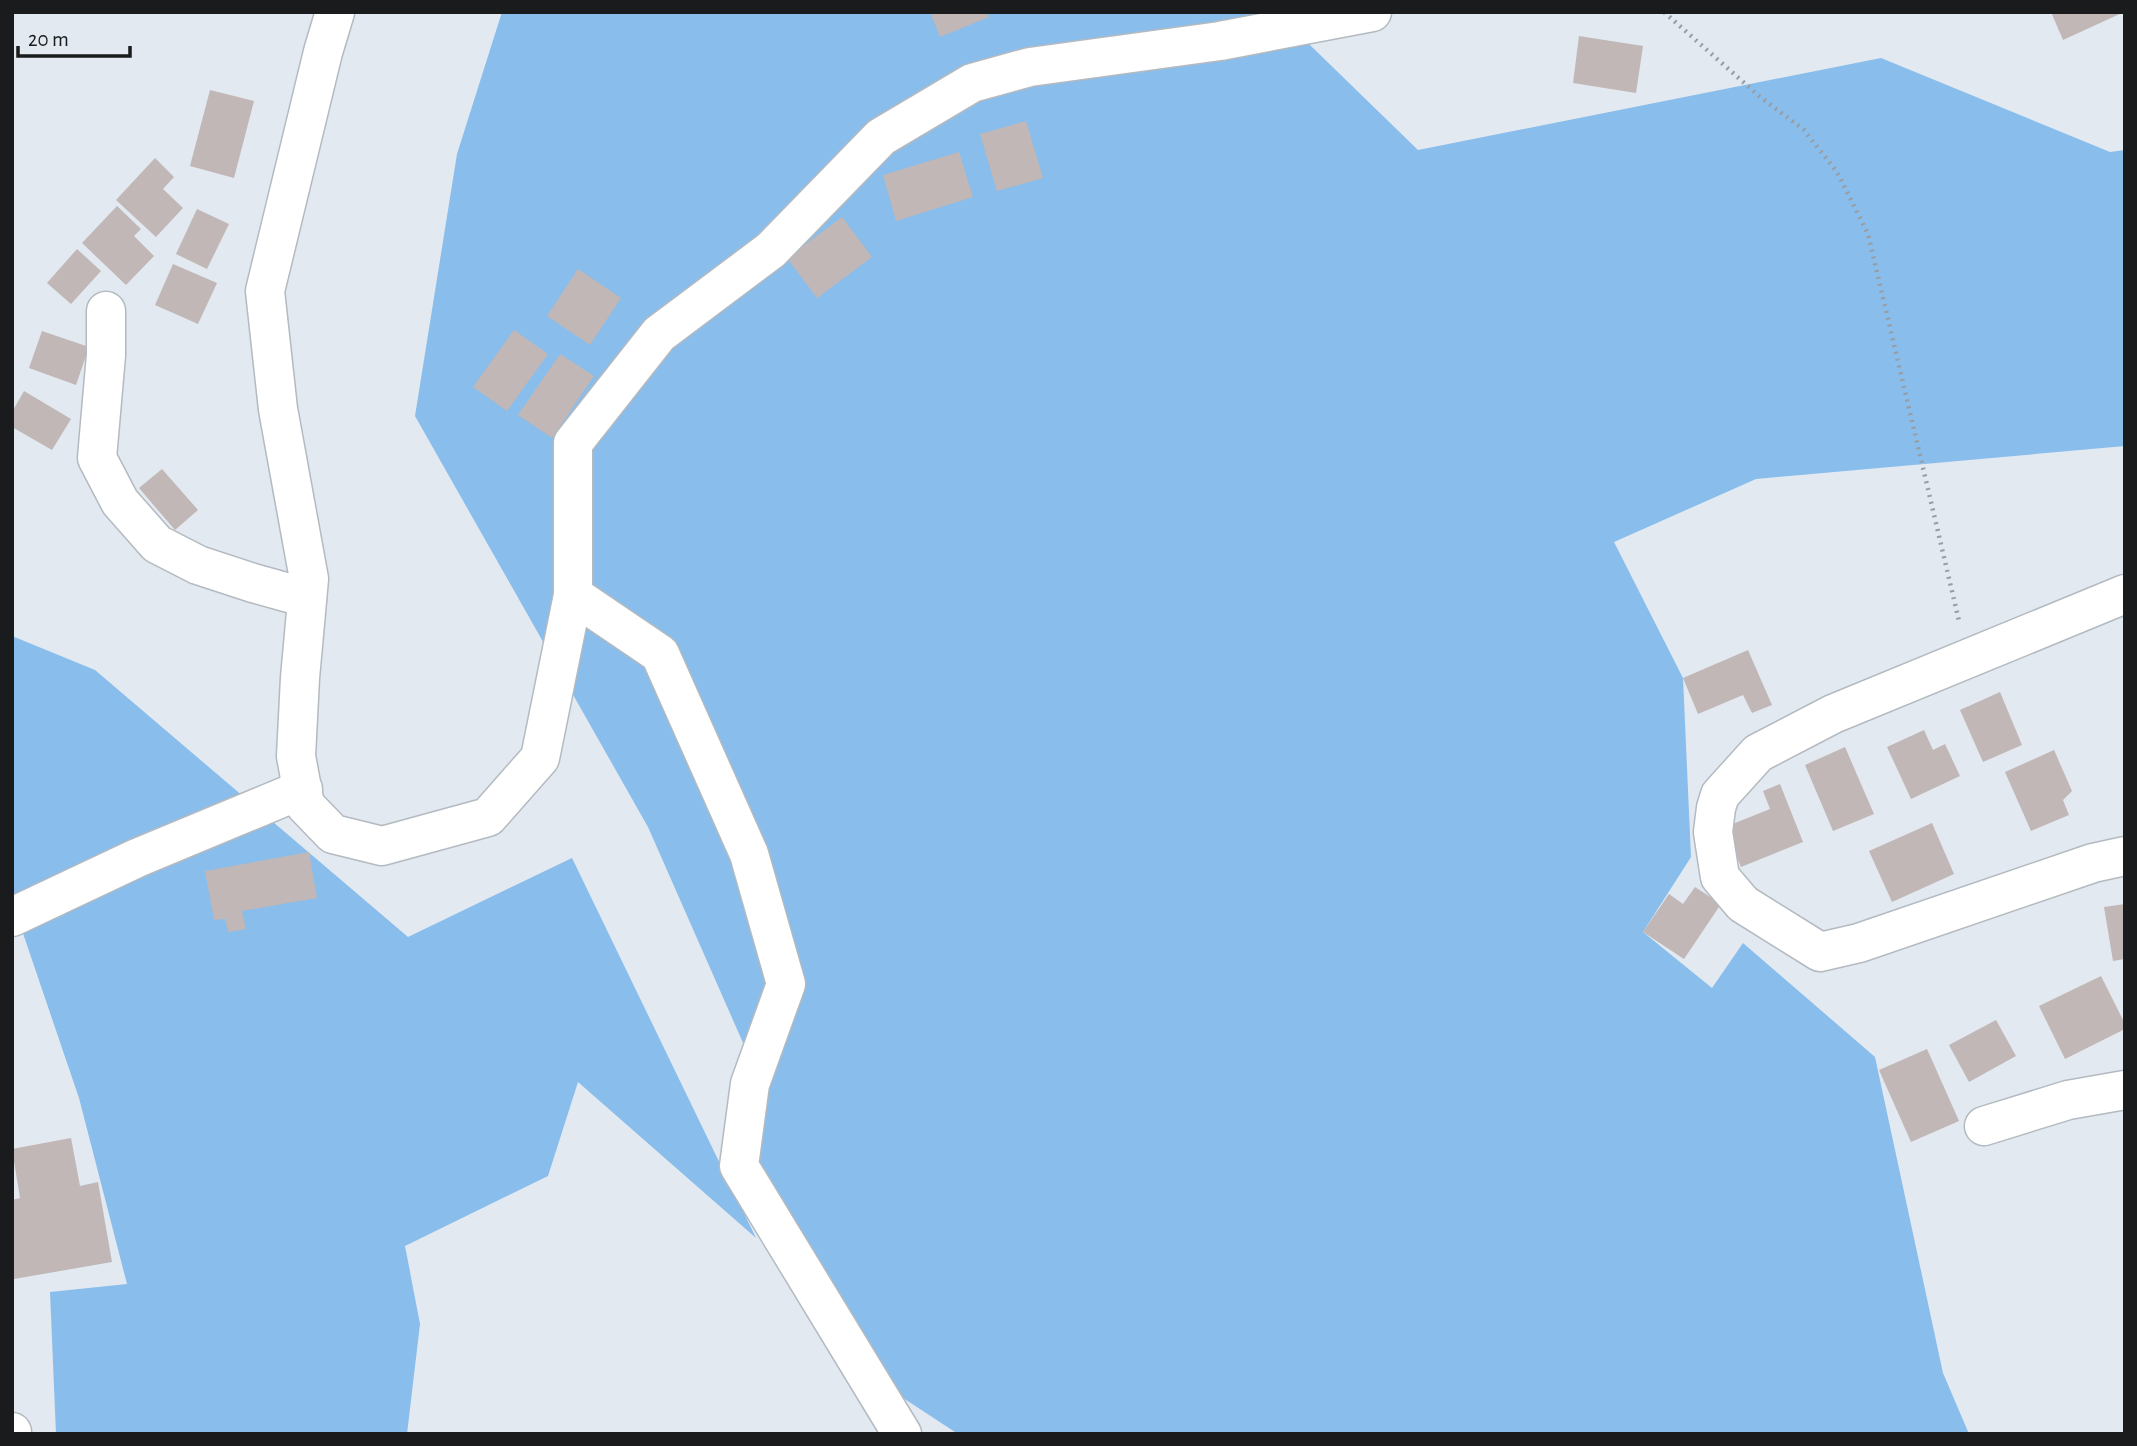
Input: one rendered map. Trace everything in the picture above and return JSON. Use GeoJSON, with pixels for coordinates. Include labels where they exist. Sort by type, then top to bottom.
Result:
{"type":"FeatureCollection","features":[{"type":"Feature","properties":{"kind":"street"},"geometry":{"type":"LineString","coordinates":[[335,12],[323,51],[265,291],[278,409],[309,579],[296,756],[306,805],[333,834],[382,846],[488,817],[540,758],[573,595],[573,443],[659,334],[771,250],[881,137],[972,83],[1031,67],[1220,41],[1372,12]]}},
{"type":"Feature","properties":{"kind":"street"},"geometry":{"type":"LineString","coordinates":[[106,311],[106,355],[97,458],[120,502],[157,544],[198,565],[307,598]]}},
{"type":"Feature","properties":{"kind":"street"},"geometry":{"type":"LineString","coordinates":[[2125,594],[1833,714],[1758,753],[1720,795],[1713,832],[1720,877],[1742,904],[1820,952],[1859,943],[2093,863],[2125,856]]}},
{"type":"Feature","properties":{"kind":"street"},"geometry":{"type":"LineString","coordinates":[[573,595],[660,654],[749,854],[786,984],[750,1084],[739,1166],[902,1434]]}},
{"type":"Feature","properties":{"kind":"street"},"geometry":{"type":"LineString","coordinates":[[12,917],[136,858],[303,789]]}},
{"type":"Feature","properties":{"kind":"street"},"geometry":{"type":"LineString","coordinates":[[1984,1126],[2068,1100],[2125,1090]]}},
{"type":"Feature","properties":{"kind":"path"},"geometry":{"type":"LineString","coordinates":[[1664,12],[1759,96],[1804,130],[1837,172],[1868,234],[1968,659]]}},
{"type":"Feature","properties":{"kind":"shaded area"},"geometry":{"type":"Polygon","coordinates":[[[502,12],[1276,12],[1418,150],[1881,58],[2110,152],[2125,150],[2125,446],[1756,479],[1614,542],[1683,678],[1691,857],[1643,932],[1712,988],[1743,943],[1875,1057],[1943,1373],[1969,1434],[958,1434],[827,1348],[740,1120],[755,1070],[648,827],[415,416],[457,154],[502,12]]]}},
{"type":"Feature","properties":{"kind":"shaded area"},"geometry":{"type":"Polygon","coordinates":[[[12,636],[95,670],[408,937],[572,858],[756,1238],[578,1082],[548,1176],[405,1246],[420,1324],[407,1434],[56,1434],[50,1292],[127,1284],[79,1098],[12,901],[12,636]]]}},
{"type":"Feature","properties":{"kind":"building"},"geometry":{"type":"Polygon","coordinates":[[[930,12],[987,12],[989,17],[940,37],[930,12]]]}},
{"type":"Feature","properties":{"kind":"building"},"geometry":{"type":"Polygon","coordinates":[[[2051,12],[2124,12],[2063,40],[2051,12]]]}},
{"type":"Feature","properties":{"kind":"building"},"geometry":{"type":"Polygon","coordinates":[[[1579,36],[1643,46],[1636,93],[1573,83],[1579,36]]]}},
{"type":"Feature","properties":{"kind":"building"},"geometry":{"type":"Polygon","coordinates":[[[210,90],[254,101],[234,178],[190,166],[210,90]]]}},
{"type":"Feature","properties":{"kind":"building"},"geometry":{"type":"Polygon","coordinates":[[[1026,121],[1043,178],[997,191],[980,134],[1026,121]]]}},
{"type":"Feature","properties":{"kind":"building"},"geometry":{"type":"Polygon","coordinates":[[[959,152],[973,197],[896,221],[883,175],[959,152]]]}},
{"type":"Feature","properties":{"kind":"building"},"geometry":{"type":"Polygon","coordinates":[[[155,158],[174,177],[163,189],[183,208],[156,237],[116,200],[155,158]]]}},
{"type":"Feature","properties":{"kind":"building"},"geometry":{"type":"Polygon","coordinates":[[[117,206],[141,229],[134,236],[154,256],[126,285],[82,243],[117,206]]]}},
{"type":"Feature","properties":{"kind":"building"},"geometry":{"type":"Polygon","coordinates":[[[197,209],[229,224],[207,269],[176,254],[197,209]]]}},
{"type":"Feature","properties":{"kind":"building"},"geometry":{"type":"Polygon","coordinates":[[[842,217],[872,257],[817,298],[787,258],[842,217]]]}},
{"type":"Feature","properties":{"kind":"building"},"geometry":{"type":"Polygon","coordinates":[[[77,249],[101,271],[71,304],[47,283],[77,249]]]}},
{"type":"Feature","properties":{"kind":"building"},"geometry":{"type":"Polygon","coordinates":[[[173,264],[217,283],[198,324],[155,305],[173,264]]]}},
{"type":"Feature","properties":{"kind":"building"},"geometry":{"type":"Polygon","coordinates":[[[578,269],[621,298],[590,345],[547,316],[578,269]]]}},
{"type":"Feature","properties":{"kind":"building"},"geometry":{"type":"Polygon","coordinates":[[[514,330],[548,354],[507,411],[473,387],[514,330]]]}},
{"type":"Feature","properties":{"kind":"building"},"geometry":{"type":"Polygon","coordinates":[[[42,331],[89,347],[76,385],[29,368],[42,331]]]}},
{"type":"Feature","properties":{"kind":"building"},"geometry":{"type":"Polygon","coordinates":[[[560,354],[594,376],[552,438],[518,415],[560,354]]]}},
{"type":"Feature","properties":{"kind":"building"},"geometry":{"type":"Polygon","coordinates":[[[24,391],[71,419],[52,450],[12,427],[12,412],[24,391]]]}},
{"type":"Feature","properties":{"kind":"building"},"geometry":{"type":"Polygon","coordinates":[[[162,469],[198,510],[175,530],[139,488],[162,469]]]}},
{"type":"Feature","properties":{"kind":"building"},"geometry":{"type":"Polygon","coordinates":[[[1748,650],[1772,705],[1752,713],[1743,695],[1698,714],[1683,678],[1748,650]]]}},
{"type":"Feature","properties":{"kind":"building"},"geometry":{"type":"Polygon","coordinates":[[[2000,692],[2022,745],[1983,762],[1960,710],[2000,692]]]}},
{"type":"Feature","properties":{"kind":"building"},"geometry":{"type":"Polygon","coordinates":[[[1924,730],[1933,750],[1945,744],[1960,776],[1911,799],[1887,747],[1924,730]]]}},
{"type":"Feature","properties":{"kind":"building"},"geometry":{"type":"Polygon","coordinates":[[[1845,747],[1874,814],[1833,831],[1805,765],[1845,747]]]}},
{"type":"Feature","properties":{"kind":"building"},"geometry":{"type":"Polygon","coordinates":[[[2054,750],[2072,791],[2063,800],[2069,815],[2031,831],[2005,772],[2054,750]]]}},
{"type":"Feature","properties":{"kind":"building"},"geometry":{"type":"Polygon","coordinates":[[[1780,784],[1803,842],[1741,867],[1725,827],[1770,809],[1763,791],[1780,784]]]}},
{"type":"Feature","properties":{"kind":"building"},"geometry":{"type":"Polygon","coordinates":[[[1932,823],[1954,874],[1892,902],[1869,851],[1932,823]]]}},
{"type":"Feature","properties":{"kind":"building"},"geometry":{"type":"Polygon","coordinates":[[[309,852],[317,898],[242,911],[246,929],[228,932],[225,919],[214,920],[205,871],[309,852]]]}},
{"type":"Feature","properties":{"kind":"building"},"geometry":{"type":"Polygon","coordinates":[[[1695,887],[1721,904],[1684,959],[1643,932],[1669,894],[1683,904],[1695,887]]]}},
{"type":"Feature","properties":{"kind":"building"},"geometry":{"type":"Polygon","coordinates":[[[2125,904],[2125,959],[2113,961],[2104,907],[2125,904]]]}},
{"type":"Feature","properties":{"kind":"building"},"geometry":{"type":"Polygon","coordinates":[[[2101,976],[2125,1029],[2065,1059],[2039,1006],[2101,976]]]}},
{"type":"Feature","properties":{"kind":"building"},"geometry":{"type":"Polygon","coordinates":[[[1996,1020],[2016,1056],[1969,1082],[1949,1045],[1996,1020]]]}},
{"type":"Feature","properties":{"kind":"building"},"geometry":{"type":"Polygon","coordinates":[[[1927,1049],[1959,1121],[1911,1142],[1879,1070],[1927,1049]]]}},
{"type":"Feature","properties":{"kind":"building"},"geometry":{"type":"Polygon","coordinates":[[[71,1138],[80,1186],[98,1182],[112,1262],[14,1279],[12,1200],[20,1198],[12,1149],[71,1138]]]}}]}
